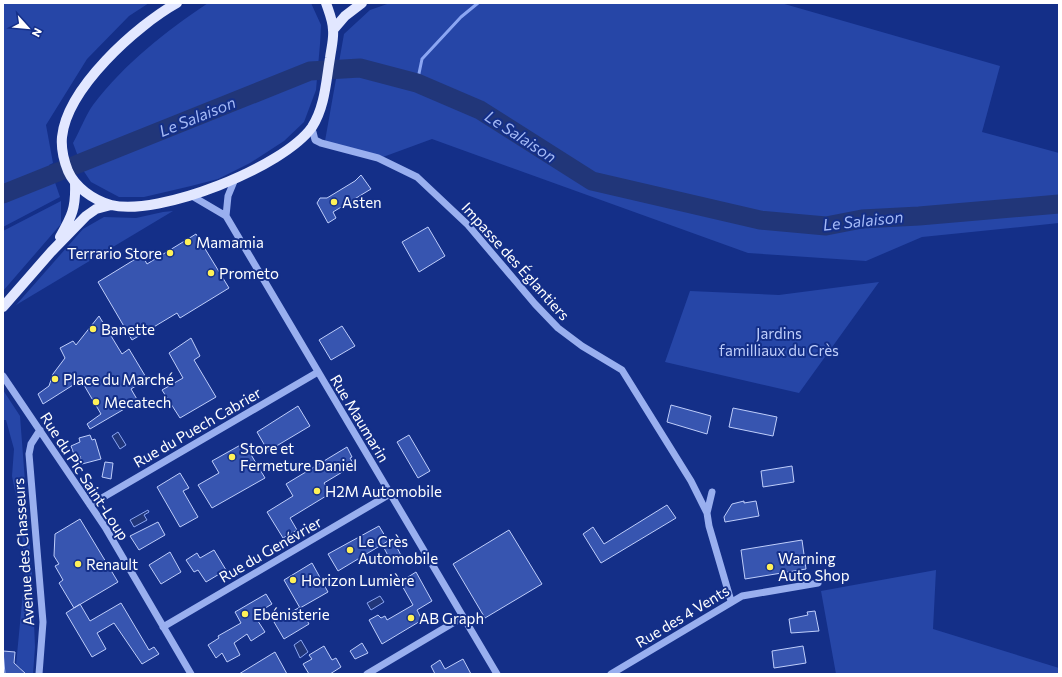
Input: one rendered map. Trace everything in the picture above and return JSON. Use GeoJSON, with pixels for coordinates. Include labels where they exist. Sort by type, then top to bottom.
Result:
{"type":"FeatureCollection","features":[{"type":"Feature","properties":{"kind":"main road"},"geometry":{"type":"LineString","coordinates":[[51,252],[70,220],[76,205],[73,180],[62,148],[62,137],[67,118],[79,94],[100,67],[131,36],[162,11],[177,3]]}},
{"type":"Feature","properties":{"kind":"main road"},"geometry":{"type":"LineString","coordinates":[[3,306],[51,252],[86,216],[96,209],[111,205],[140,206],[192,196],[235,179],[272,159],[297,142],[310,130],[319,113],[323,100],[333,35],[326,3]]}},
{"type":"Feature","properties":{"kind":"main road"},"geometry":{"type":"LineString","coordinates":[[333,35],[345,16],[362,3]]}},
{"type":"Feature","properties":{"kind":"main road"},"geometry":{"type":"LineString","coordinates":[[73,180],[97,199],[111,205]]}},
{"type":"Feature","properties":{"kind":"street","name":"Impasse des Églantiers"},"geometry":{"type":"LineString","coordinates":[[310,130],[315,140],[321,143],[378,158],[417,177],[468,225],[535,304],[558,328],[582,346],[622,370],[690,481],[707,513],[709,526],[731,601]]}},
{"type":"Feature","properties":{"kind":"street"},"geometry":{"type":"LineString","coordinates":[[192,196],[226,216],[228,196],[235,179]]}},
{"type":"Feature","properties":{"kind":"street","name":"Rue Maumarin"},"geometry":{"type":"LineString","coordinates":[[226,216],[497,674]]}},
{"type":"Feature","properties":{"kind":"street","name":"Rue du Puech Cabrier"},"geometry":{"type":"LineString","coordinates":[[90,505],[318,372]]}},
{"type":"Feature","properties":{"kind":"street","name":"Rue du Pic Saint-Loup"},"geometry":{"type":"LineString","coordinates":[[3,376],[65,470],[106,527],[191,674]]}},
{"type":"Feature","properties":{"kind":"street","name":"Avenue des Chasseurs"},"geometry":{"type":"LineString","coordinates":[[39,674],[43,622],[29,454],[31,444],[40,430]]}},
{"type":"Feature","properties":{"kind":"street","name":"Impasse des Églantiers"},"geometry":{"type":"LineString","coordinates":[[707,513],[712,492]]}},
{"type":"Feature","properties":{"kind":"street","name":"Rue du Genévrier"},"geometry":{"type":"LineString","coordinates":[[164,627],[390,494]]}},
{"type":"Feature","properties":{"kind":"street","name":"Rue des 4 Vents"},"geometry":{"type":"LineString","coordinates":[[611,674],[731,601],[742,596],[818,583]]}},
{"type":"Feature","properties":{"kind":"street"},"geometry":{"type":"LineString","coordinates":[[367,674],[463,617]]}},
{"type":"Feature","properties":{"kind":"green space"},"geometry":{"type":"Polygon","coordinates":[[[3,3],[149,3],[129,16],[87,59],[46,125],[53,163],[49,165],[60,197],[3,227],[3,3]]]}},
{"type":"Feature","properties":{"kind":"green space"},"geometry":{"type":"Polygon","coordinates":[[[208,3],[311,3],[321,25],[320,44],[316,90],[304,122],[284,141],[250,163],[218,179],[144,197],[119,197],[91,182],[83,170],[73,143],[90,109],[118,75],[146,49],[176,25],[208,3]]]}},
{"type":"Feature","properties":{"kind":"green space"},"geometry":{"type":"Polygon","coordinates":[[[390,3],[781,3],[1000,66],[982,132],[1059,153],[1059,223],[922,237],[866,261],[748,253],[432,139],[383,157],[325,141],[344,34],[370,10],[390,3]]]}},
{"type":"Feature","properties":{"kind":"green space"},"geometry":{"type":"Polygon","coordinates":[[[61,201],[61,224],[3,291],[3,231],[61,201]]]}},
{"type":"Feature","properties":{"kind":"green space"},"geometry":{"type":"Polygon","coordinates":[[[173,211],[16,305],[83,229],[104,217],[136,218],[173,211]]]}},
{"type":"Feature","properties":{"kind":"green space","name":"Jardins familliaux du Crès"},"geometry":{"type":"Polygon","coordinates":[[[879,282],[799,393],[665,362],[690,291],[779,295],[879,282]]]}},
{"type":"Feature","properties":{"kind":"green space"},"geometry":{"type":"Polygon","coordinates":[[[3,390],[20,416],[32,573],[35,647],[33,674],[22,674],[21,668],[16,665],[25,571],[21,521],[12,476],[14,449],[6,420],[3,420],[3,390]]]}},
{"type":"Feature","properties":{"kind":"green space"},"geometry":{"type":"Polygon","coordinates":[[[936,570],[933,629],[1059,668],[1059,674],[836,674],[821,591],[936,570]]]}},
{"type":"Feature","properties":{"kind":"shaded area"},"geometry":{"type":"Polygon","coordinates":[[[118,432],[126,445],[120,449],[112,436],[118,432]]]}},
{"type":"Feature","properties":{"kind":"shaded area"},"geometry":{"type":"Polygon","coordinates":[[[148,510],[149,512],[144,515],[147,520],[134,527],[130,520],[148,510]]]}},
{"type":"Feature","properties":{"kind":"shaded area"},"geometry":{"type":"Polygon","coordinates":[[[380,596],[384,602],[371,610],[367,603],[380,596]]]}},
{"type":"Feature","properties":{"kind":"shaded area"},"geometry":{"type":"Polygon","coordinates":[[[301,640],[308,652],[300,658],[294,645],[301,640]]]}},
{"type":"Feature","properties":{"kind":"building"},"geometry":{"type":"Polygon","coordinates":[[[361,175],[371,189],[333,212],[336,218],[328,223],[317,203],[320,198],[327,198],[355,181],[361,175]]]}},
{"type":"Feature","properties":{"kind":"building"},"geometry":{"type":"Polygon","coordinates":[[[428,227],[445,256],[419,272],[402,242],[428,227]]]}},
{"type":"Feature","properties":{"kind":"building"},"geometry":{"type":"Polygon","coordinates":[[[196,234],[229,288],[180,318],[177,313],[132,340],[98,282],[142,255],[147,264],[196,234]]]}},
{"type":"Feature","properties":{"kind":"building"},"geometry":{"type":"Polygon","coordinates":[[[99,316],[122,354],[129,349],[147,379],[131,389],[138,401],[90,429],[87,424],[101,414],[81,380],[43,404],[38,394],[49,386],[53,374],[65,358],[60,348],[73,341],[76,345],[99,316]]]}},
{"type":"Feature","properties":{"kind":"building"},"geometry":{"type":"Polygon","coordinates":[[[342,326],[355,346],[331,360],[319,340],[342,326]]]}},
{"type":"Feature","properties":{"kind":"building"},"geometry":{"type":"Polygon","coordinates":[[[191,338],[200,356],[194,360],[216,397],[180,418],[162,390],[183,378],[169,353],[191,338]]]}},
{"type":"Feature","properties":{"kind":"building"},"geometry":{"type":"Polygon","coordinates":[[[671,405],[711,416],[707,434],[667,422],[671,405]]]}},
{"type":"Feature","properties":{"kind":"building"},"geometry":{"type":"Polygon","coordinates":[[[298,406],[310,426],[268,451],[257,432],[298,406]]]}},
{"type":"Feature","properties":{"kind":"building"},"geometry":{"type":"Polygon","coordinates":[[[733,408],[777,417],[773,436],[729,427],[733,408]]]}},
{"type":"Feature","properties":{"kind":"building"},"geometry":{"type":"Polygon","coordinates":[[[90,435],[92,440],[95,439],[101,459],[82,464],[80,456],[75,457],[71,446],[80,442],[79,438],[90,435]]]}},
{"type":"Feature","properties":{"kind":"building"},"geometry":{"type":"Polygon","coordinates":[[[409,435],[430,471],[418,478],[397,442],[409,435]]]}},
{"type":"Feature","properties":{"kind":"building"},"geometry":{"type":"Polygon","coordinates":[[[244,443],[265,478],[212,508],[198,485],[219,473],[212,461],[244,443]]]}},
{"type":"Feature","properties":{"kind":"building"},"geometry":{"type":"Polygon","coordinates":[[[347,447],[354,465],[324,483],[331,493],[290,518],[297,530],[283,538],[267,512],[293,496],[286,484],[347,447]]]}},
{"type":"Feature","properties":{"kind":"building"},"geometry":{"type":"Polygon","coordinates":[[[105,462],[113,463],[111,479],[102,477],[105,462]]]}},
{"type":"Feature","properties":{"kind":"building"},"geometry":{"type":"Polygon","coordinates":[[[792,466],[794,482],[763,487],[761,471],[792,466]]]}},
{"type":"Feature","properties":{"kind":"building"},"geometry":{"type":"Polygon","coordinates":[[[180,473],[189,488],[183,491],[198,517],[180,527],[157,487],[180,473]]]}},
{"type":"Feature","properties":{"kind":"building"},"geometry":{"type":"Polygon","coordinates":[[[744,501],[744,503],[756,501],[759,516],[725,522],[724,517],[732,504],[744,501]]]}},
{"type":"Feature","properties":{"kind":"building"},"geometry":{"type":"Polygon","coordinates":[[[667,505],[676,518],[601,563],[583,534],[593,527],[604,544],[667,505]]]}},
{"type":"Feature","properties":{"kind":"building"},"geometry":{"type":"Polygon","coordinates":[[[80,519],[118,582],[74,608],[59,583],[63,580],[55,566],[59,564],[54,556],[55,534],[80,519]]]}},
{"type":"Feature","properties":{"kind":"building"},"geometry":{"type":"Polygon","coordinates":[[[158,522],[165,535],[139,550],[130,536],[158,522]]]}},
{"type":"Feature","properties":{"kind":"building"},"geometry":{"type":"Polygon","coordinates":[[[379,526],[388,541],[338,571],[328,554],[379,526]]]}},
{"type":"Feature","properties":{"kind":"building"},"geometry":{"type":"Polygon","coordinates":[[[509,530],[542,584],[485,618],[453,564],[509,530]]]}},
{"type":"Feature","properties":{"kind":"building"},"geometry":{"type":"Polygon","coordinates":[[[802,540],[806,569],[745,579],[741,550],[802,540]]]}},
{"type":"Feature","properties":{"kind":"building"},"geometry":{"type":"Polygon","coordinates":[[[394,542],[403,559],[393,565],[384,548],[394,542]]]}},
{"type":"Feature","properties":{"kind":"building"},"geometry":{"type":"Polygon","coordinates":[[[214,550],[226,570],[206,582],[198,570],[194,572],[186,560],[197,553],[200,558],[214,550]]]}},
{"type":"Feature","properties":{"kind":"building"},"geometry":{"type":"Polygon","coordinates":[[[170,552],[181,572],[161,584],[149,565],[170,552]]]}},
{"type":"Feature","properties":{"kind":"building"},"geometry":{"type":"Polygon","coordinates":[[[312,563],[328,592],[300,608],[284,580],[312,563]]]}},
{"type":"Feature","properties":{"kind":"building"},"geometry":{"type":"Polygon","coordinates":[[[416,572],[432,601],[417,610],[422,620],[382,644],[369,620],[378,615],[381,618],[385,616],[387,620],[413,605],[400,582],[416,572]]]}},
{"type":"Feature","properties":{"kind":"building"},"geometry":{"type":"Polygon","coordinates":[[[266,594],[272,604],[254,615],[265,632],[251,641],[247,634],[234,643],[240,655],[227,662],[222,653],[216,658],[208,645],[219,638],[218,636],[241,623],[235,612],[266,594]]]}},
{"type":"Feature","properties":{"kind":"building"},"geometry":{"type":"Polygon","coordinates":[[[121,603],[149,650],[154,647],[159,654],[142,664],[114,623],[97,633],[106,649],[92,657],[66,613],[80,604],[90,621],[121,603]]]}},
{"type":"Feature","properties":{"kind":"building"},"geometry":{"type":"Polygon","coordinates":[[[300,607],[309,624],[284,639],[274,622],[300,607]]]}},
{"type":"Feature","properties":{"kind":"building"},"geometry":{"type":"Polygon","coordinates":[[[815,611],[819,631],[791,633],[789,619],[808,615],[807,612],[815,611]]]}},
{"type":"Feature","properties":{"kind":"building"},"geometry":{"type":"Polygon","coordinates":[[[362,643],[368,653],[355,659],[350,651],[362,643]]]}},
{"type":"Feature","properties":{"kind":"building"},"geometry":{"type":"Polygon","coordinates":[[[324,646],[332,660],[336,658],[341,667],[330,674],[309,674],[303,664],[312,659],[309,655],[324,646]]]}},
{"type":"Feature","properties":{"kind":"building"},"geometry":{"type":"Polygon","coordinates":[[[803,646],[806,663],[774,668],[772,651],[803,646]]]}},
{"type":"Feature","properties":{"kind":"building"},"geometry":{"type":"Polygon","coordinates":[[[3,651],[15,652],[14,663],[26,674],[5,674],[3,651]]]}},
{"type":"Feature","properties":{"kind":"building"},"geometry":{"type":"Polygon","coordinates":[[[275,652],[287,674],[239,674],[275,652]]]}},
{"type":"Feature","properties":{"kind":"building"},"geometry":{"type":"Polygon","coordinates":[[[463,659],[471,674],[435,674],[431,666],[440,660],[445,669],[463,659]]]}},
{"type":"Feature","properties":{"kind":"waterway"},"geometry":{"type":"LineString","coordinates":[[417,83],[422,59],[461,17],[478,3]]}},
{"type":"Feature","properties":{"kind":"waterway","name":"Le Salaison"},"geometry":{"type":"LineString","coordinates":[[3,194],[310,71],[360,68],[417,83],[480,110],[592,181],[760,220],[826,226],[862,219],[919,216],[1059,204]]}},
{"type":"Feature","properties":{"kind":"place","name":"Asten"},"geometry":{"type":"Point","coordinates":[334,202]}},
{"type":"Feature","properties":{"kind":"place","name":"Mamamia"},"geometry":{"type":"Point","coordinates":[188,242]}},
{"type":"Feature","properties":{"kind":"place","name":"Terrario Store"},"geometry":{"type":"Point","coordinates":[170,253]}},
{"type":"Feature","properties":{"kind":"place","name":"Prometo"},"geometry":{"type":"Point","coordinates":[211,273]}},
{"type":"Feature","properties":{"kind":"place","name":"Banette"},"geometry":{"type":"Point","coordinates":[93,329]}},
{"type":"Feature","properties":{"kind":"place","name":"Place du Marché"},"geometry":{"type":"Point","coordinates":[55,379]}},
{"type":"Feature","properties":{"kind":"place","name":"Mecatech"},"geometry":{"type":"Point","coordinates":[96,402]}},
{"type":"Feature","properties":{"kind":"place","name":"Store et Fermeture Daniel"},"geometry":{"type":"Point","coordinates":[232,457]}},
{"type":"Feature","properties":{"kind":"place","name":"H2M Automobile"},"geometry":{"type":"Point","coordinates":[317,491]}},
{"type":"Feature","properties":{"kind":"place","name":"Le Crès Automobile"},"geometry":{"type":"Point","coordinates":[350,550]}},
{"type":"Feature","properties":{"kind":"place","name":"Renault"},"geometry":{"type":"Point","coordinates":[78,564]}},
{"type":"Feature","properties":{"kind":"place","name":"Warning Auto Shop"},"geometry":{"type":"Point","coordinates":[770,567]}},
{"type":"Feature","properties":{"kind":"place","name":"Horizon Lumière"},"geometry":{"type":"Point","coordinates":[293,580]}},
{"type":"Feature","properties":{"kind":"place","name":"Ebénisterie"},"geometry":{"type":"Point","coordinates":[245,614]}},
{"type":"Feature","properties":{"kind":"place","name":"AB Graph"},"geometry":{"type":"Point","coordinates":[411,618]}}]}
